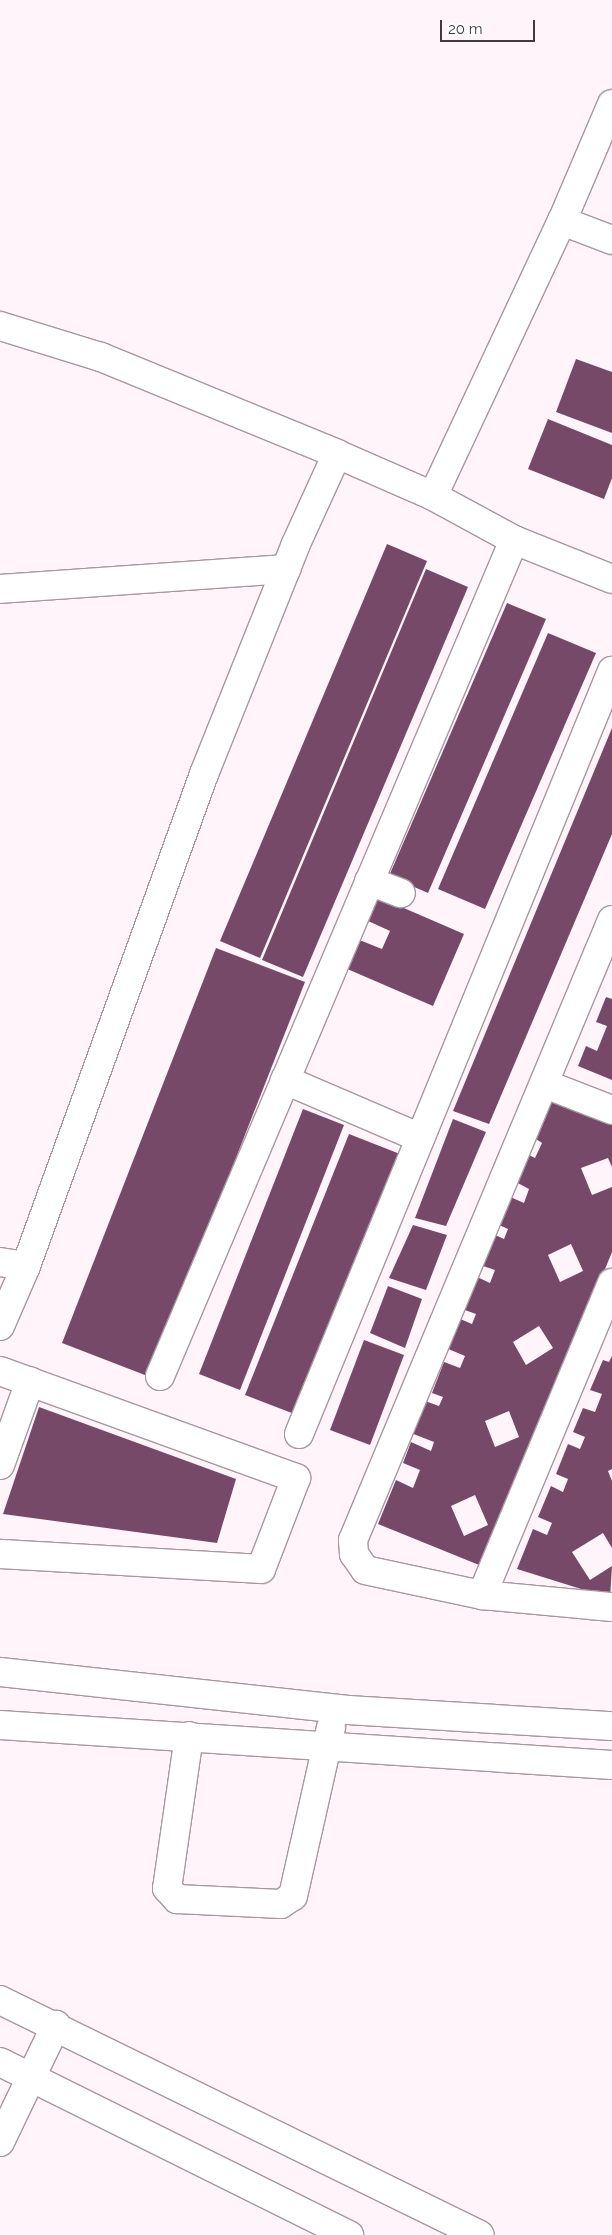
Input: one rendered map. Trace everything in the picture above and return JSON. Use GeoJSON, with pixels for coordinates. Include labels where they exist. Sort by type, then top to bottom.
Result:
{"type":"FeatureCollection","features":[{"type":"Feature","properties":{"kind":"street"},"geometry":{"type":"LineString","coordinates":[[433,496],[562,221],[612,104]]}},
{"type":"Feature","properties":{"kind":"street"},"geometry":{"type":"LineString","coordinates":[[562,221],[612,240]]}},
{"type":"Feature","properties":{"kind":"street"},"geometry":{"type":"LineString","coordinates":[[0,326],[101,357],[337,454],[433,496],[514,540],[612,579]]}},
{"type":"Feature","properties":{"kind":"street"},"geometry":{"type":"LineString","coordinates":[[0,1326],[13,1264],[204,774],[286,570],[337,454]]}},
{"type":"Feature","properties":{"kind":"street"},"geometry":{"type":"LineString","coordinates":[[160,1376],[514,540]]}},
{"type":"Feature","properties":{"kind":"street"},"geometry":{"type":"LineString","coordinates":[[0,589],[286,570]]}},
{"type":"Feature","properties":{"kind":"street"},"geometry":{"type":"LineString","coordinates":[[299,1434],[612,672]]}},
{"type":"Feature","properties":{"kind":"street"},"geometry":{"type":"LineString","coordinates":[[369,881],[401,893]]}},
{"type":"Feature","properties":{"kind":"street"},"geometry":{"type":"LineString","coordinates":[[612,920],[353,1540],[354,1554],[366,1570],[482,1595],[612,1607]]}},
{"type":"Feature","properties":{"kind":"street"},"geometry":{"type":"LineString","coordinates":[[285,1080],[420,1138]]}},
{"type":"Feature","properties":{"kind":"street"},"geometry":{"type":"LineString","coordinates":[[545,1084],[612,1110]]}},
{"type":"Feature","properties":{"kind":"street"},"geometry":{"type":"LineString","coordinates":[[482,1595],[612,1283]]}},
{"type":"Feature","properties":{"kind":"street"},"geometry":{"type":"LineString","coordinates":[[0,1370],[296,1478],[261,1568],[0,1554]]}},
{"type":"Feature","properties":{"kind":"street"},"geometry":{"type":"LineString","coordinates":[[0,1465],[30,1381]]}},
{"type":"Feature","properties":{"kind":"street"},"geometry":{"type":"LineString","coordinates":[[0,1672],[334,1708],[612,1726]]}},
{"type":"Feature","properties":{"kind":"street"},"geometry":{"type":"LineString","coordinates":[[189,1736],[167,1888],[177,1899],[289,1902],[328,1744],[334,1708]]}},
{"type":"Feature","properties":{"kind":"street"},"geometry":{"type":"LineString","coordinates":[[0,1725],[328,1744],[612,1765]]}},
{"type":"Feature","properties":{"kind":"street"},"geometry":{"type":"LineString","coordinates":[[0,2000],[56,2025],[480,2235]]}},
{"type":"Feature","properties":{"kind":"street"},"geometry":{"type":"LineString","coordinates":[[0,2142],[56,2025]]}},
{"type":"Feature","properties":{"kind":"street"},"geometry":{"type":"LineString","coordinates":[[0,2062],[33,2076],[349,2235]]}},
{"type":"Feature","properties":{"kind":"building"},"geometry":{"type":"Polygon","coordinates":[[[576,359],[612,372],[612,433],[556,412],[576,359]]]}},
{"type":"Feature","properties":{"kind":"building"},"geometry":{"type":"Polygon","coordinates":[[[548,419],[612,445],[612,478],[604,499],[528,469],[548,419]]]}},
{"type":"Feature","properties":{"kind":"building"},"geometry":{"type":"Polygon","coordinates":[[[387,544],[427,561],[260,958],[220,941],[387,544]]]}},
{"type":"Feature","properties":{"kind":"building"},"geometry":{"type":"Polygon","coordinates":[[[426,569],[468,587],[303,977],[262,960],[426,569]]]}},
{"type":"Feature","properties":{"kind":"building"},"geometry":{"type":"Polygon","coordinates":[[[507,603],[546,619],[428,893],[389,876],[507,603]]]}},
{"type":"Feature","properties":{"kind":"building"},"geometry":{"type":"Polygon","coordinates":[[[548,633],[596,653],[485,909],[438,889],[548,633]]]}},
{"type":"Feature","properties":{"kind":"building"},"geometry":{"type":"Polygon","coordinates":[[[612,728],[612,834],[489,1124],[453,1111],[612,728]]]}},
{"type":"Feature","properties":{"kind":"building"},"geometry":{"type":"Polygon","coordinates":[[[376,896],[464,934],[433,1006],[345,968],[357,939],[382,949],[390,931],[366,920],[376,896]]]}},
{"type":"Feature","properties":{"kind":"building"},"geometry":{"type":"Polygon","coordinates":[[[216,948],[305,982],[150,1377],[62,1343],[216,948]]]}},
{"type":"Feature","properties":{"kind":"building"},"geometry":{"type":"Polygon","coordinates":[[[606,997],[612,999],[612,1080],[578,1066],[586,1046],[597,1051],[607,1026],[596,1022],[606,997]]]}},
{"type":"Feature","properties":{"kind":"building"},"geometry":{"type":"Polygon","coordinates":[[[549,1098],[612,1123],[612,1167],[608,1158],[581,1168],[592,1195],[612,1187],[612,1252],[484,1567],[378,1524],[396,1480],[413,1488],[420,1470],[403,1463],[411,1442],[431,1451],[434,1442],[411,1433],[425,1401],[439,1406],[443,1397],[432,1393],[444,1362],[460,1368],[465,1356],[446,1348],[458,1318],[472,1324],[476,1314],[462,1309],[475,1276],[490,1283],[495,1270],[480,1265],[493,1234],[504,1239],[508,1229],[497,1224],[508,1196],[524,1203],[529,1189],[512,1180],[525,1153],[535,1158],[542,1143],[533,1137],[549,1098]],[[571,1244],[548,1255],[560,1282],[583,1271],[571,1244]],[[539,1326],[513,1342],[526,1365],[553,1348],[539,1326]],[[509,1411],[485,1421],[495,1447],[519,1437],[509,1411]],[[475,1495],[451,1506],[464,1536],[488,1525],[475,1495]]]}},
{"type":"Feature","properties":{"kind":"building"},"geometry":{"type":"Polygon","coordinates":[[[303,1109],[344,1125],[240,1390],[199,1374],[303,1109]]]}},
{"type":"Feature","properties":{"kind":"building"},"geometry":{"type":"Polygon","coordinates":[[[453,1119],[486,1132],[446,1226],[415,1218],[453,1119]]]}},
{"type":"Feature","properties":{"kind":"building"},"geometry":{"type":"Polygon","coordinates":[[[349,1134],[400,1154],[297,1415],[245,1395],[349,1134]]]}},
{"type":"Feature","properties":{"kind":"building"},"geometry":{"type":"Polygon","coordinates":[[[413,1225],[447,1235],[426,1290],[389,1278],[413,1225]]]}},
{"type":"Feature","properties":{"kind":"building"},"geometry":{"type":"Polygon","coordinates":[[[388,1286],[422,1299],[405,1348],[370,1333],[388,1286]]]}},
{"type":"Feature","properties":{"kind":"building"},"geometry":{"type":"Polygon","coordinates":[[[364,1340],[404,1355],[370,1445],[330,1430],[364,1340]]]}},
{"type":"Feature","properties":{"kind":"building"},"geometry":{"type":"Polygon","coordinates":[[[612,1356],[612,1469],[608,1471],[612,1481],[612,1548],[603,1533],[572,1552],[590,1580],[612,1566],[610,1598],[517,1569],[533,1529],[547,1535],[552,1523],[538,1517],[551,1486],[563,1492],[568,1479],[556,1474],[568,1444],[580,1449],[585,1437],[573,1432],[583,1408],[595,1412],[602,1394],[590,1390],[603,1360],[609,1362],[612,1356]]]}},
{"type":"Feature","properties":{"kind":"building"},"geometry":{"type":"Polygon","coordinates":[[[39,1407],[236,1479],[217,1543],[3,1514],[39,1407]]]}}]}
